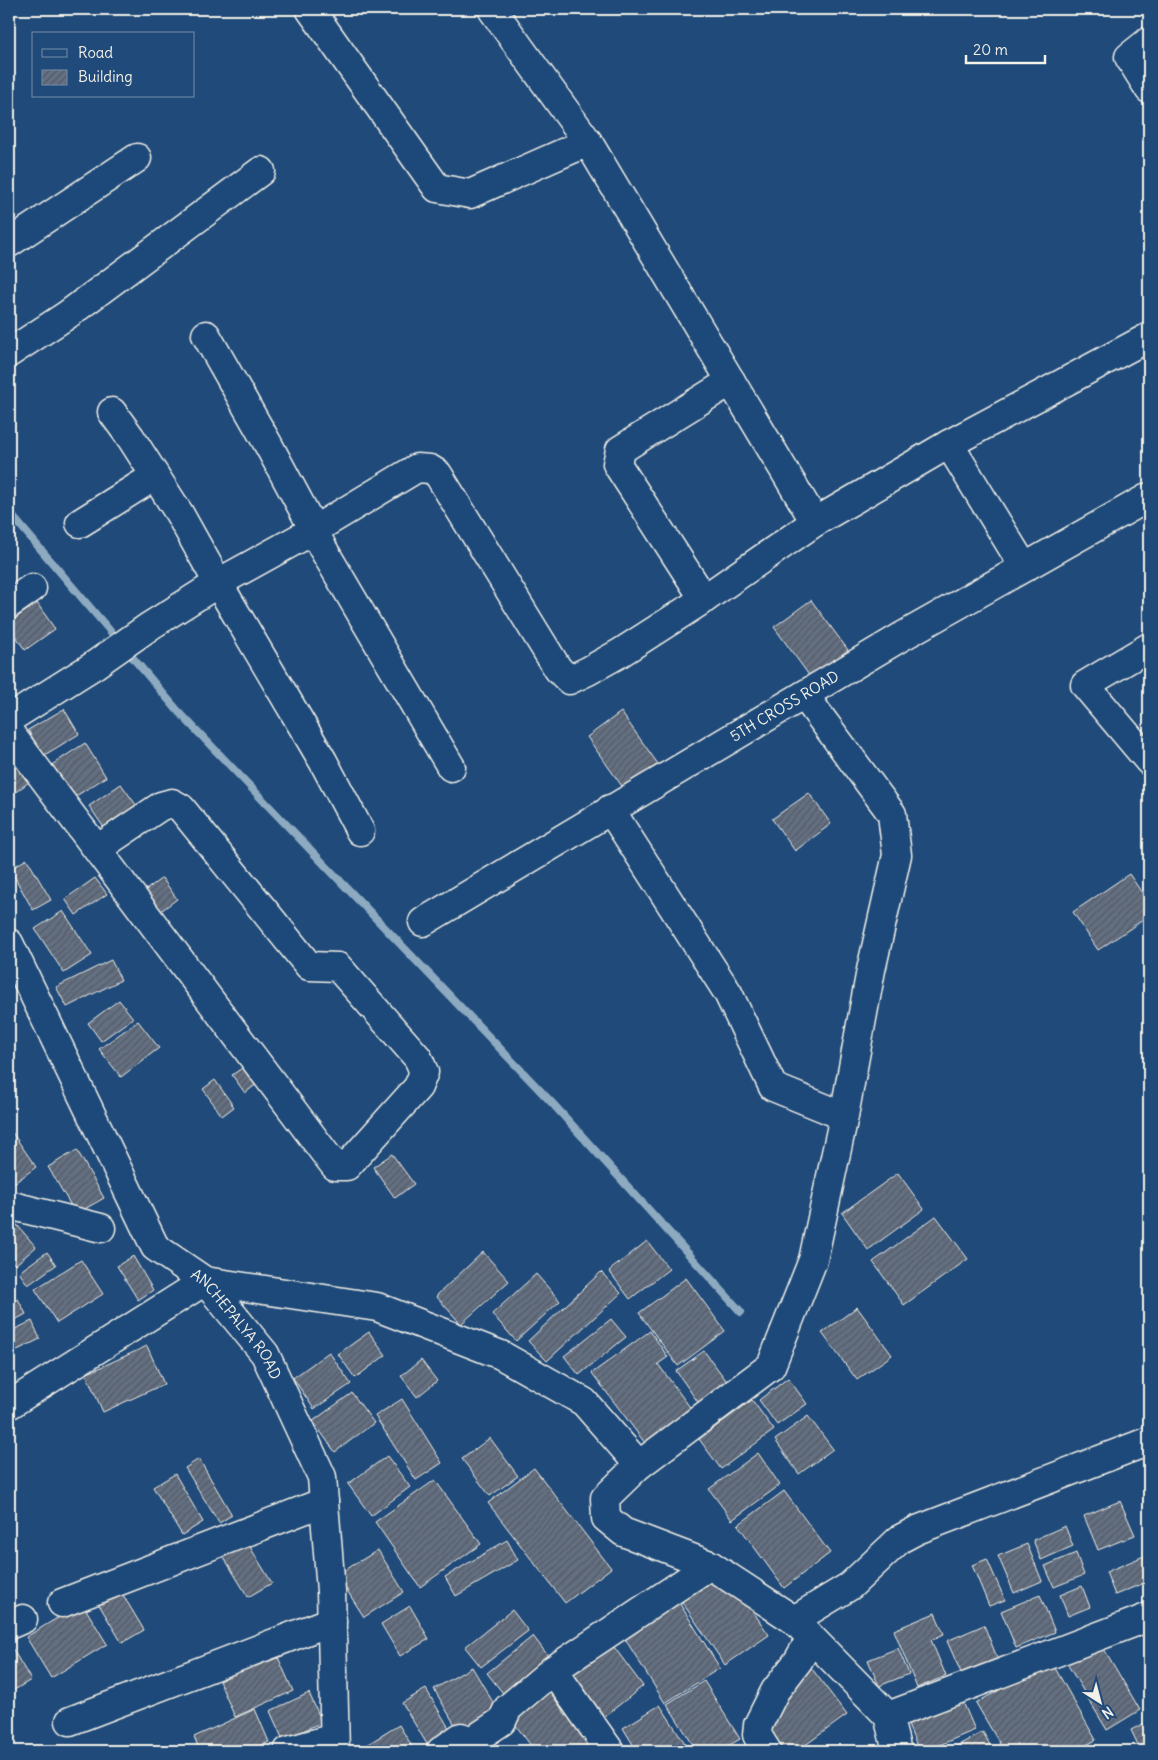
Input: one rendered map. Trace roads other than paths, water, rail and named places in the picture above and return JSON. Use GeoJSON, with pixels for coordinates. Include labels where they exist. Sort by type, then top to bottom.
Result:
{"type":"FeatureCollection","features":[{"type":"Feature","properties":{"kind":"street"},"geometry":{"type":"LineString","coordinates":[[310,9],[437,188],[470,194],[588,142]]}},
{"type":"Feature","properties":{"kind":"street"},"geometry":{"type":"LineString","coordinates":[[492,9],[588,142],[815,522]]}},
{"type":"Feature","properties":{"kind":"street"},"geometry":{"type":"LineString","coordinates":[[1149,41],[1128,57],[1149,89]]}},
{"type":"Feature","properties":{"kind":"street"},"geometry":{"type":"LineString","coordinates":[[9,243],[137,158]]}},
{"type":"Feature","properties":{"kind":"street"},"geometry":{"type":"LineString","coordinates":[[9,353],[67,315],[261,171]]}},
{"type":"Feature","properties":{"kind":"street"},"geometry":{"type":"LineString","coordinates":[[206,335],[255,420],[322,547],[451,767]]}},
{"type":"Feature","properties":{"kind":"street"},"geometry":{"type":"LineString","coordinates":[[9,719],[218,583],[314,530],[418,468],[430,469],[438,474],[558,669],[569,680],[588,672],[612,658],[704,599],[815,522],[948,444],[1149,337]]}},
{"type":"Feature","properties":{"kind":"street"},"geometry":{"type":"LineString","coordinates":[[704,599],[617,464],[620,450],[731,382]]}},
{"type":"Feature","properties":{"kind":"street"},"geometry":{"type":"LineString","coordinates":[[112,412],[179,513],[323,761],[360,831]]}},
{"type":"Feature","properties":{"kind":"street"},"geometry":{"type":"LineString","coordinates":[[948,444],[1024,567]]}},
{"type":"Feature","properties":{"kind":"street"},"geometry":{"type":"LineString","coordinates":[[80,523],[155,476]]}},
{"type":"Feature","properties":{"kind":"street","name":"5TH CROSS ROAD"},"geometry":{"type":"LineString","coordinates":[[423,922],[804,695],[1024,567],[1149,497]]}},
{"type":"Feature","properties":{"kind":"street"},"geometry":{"type":"LineString","coordinates":[[9,604],[32,588]]}},
{"type":"Feature","properties":{"kind":"street"},"geometry":{"type":"LineString","coordinates":[[1149,647],[1085,685],[1149,761]]}},
{"type":"Feature","properties":{"kind":"street"},"geometry":{"type":"LineString","coordinates":[[804,695],[892,814],[897,855],[871,970],[844,1116],[813,1260],[771,1366],[639,1465],[605,1498],[606,1518],[623,1532],[710,1565],[802,1629],[888,1716],[897,1751]]}},
{"type":"Feature","properties":{"kind":"street"},"geometry":{"type":"LineString","coordinates":[[9,732],[324,1152],[335,1166],[347,1166],[418,1086],[424,1072],[418,1058],[338,967],[309,966],[181,808],[172,803],[160,806],[97,849]]}},
{"type":"Feature","properties":{"kind":"street"},"geometry":{"type":"LineString","coordinates":[[610,809],[728,993],[773,1087],[844,1116]]}},
{"type":"Feature","properties":{"kind":"street","name":"ANCHEPALYA ROAD"},"geometry":{"type":"LineString","coordinates":[[9,944],[155,1247],[205,1281],[265,1354],[322,1476],[331,1591],[334,1745]]}},
{"type":"Feature","properties":{"kind":"street"},"geometry":{"type":"LineString","coordinates":[[9,1206],[100,1228]]}},
{"type":"Feature","properties":{"kind":"street"},"geometry":{"type":"LineString","coordinates":[[9,1405],[205,1281],[376,1307],[501,1355],[584,1402],[639,1465]]}},
{"type":"Feature","properties":{"kind":"street"},"geometry":{"type":"LineString","coordinates":[[767,1751],[757,1735],[758,1725],[775,1691],[798,1661],[802,1629],[900,1539],[917,1530],[1149,1441]]}},
{"type":"Feature","properties":{"kind":"street"},"geometry":{"type":"LineString","coordinates":[[62,1603],[324,1502]]}},
{"type":"Feature","properties":{"kind":"street"},"geometry":{"type":"LineString","coordinates":[[441,1751],[462,1737],[472,1742],[502,1721],[508,1708],[553,1670],[710,1565]]}},
{"type":"Feature","properties":{"kind":"street"},"geometry":{"type":"LineString","coordinates":[[888,1716],[1149,1617]]}},
{"type":"Feature","properties":{"kind":"street"},"geometry":{"type":"LineString","coordinates":[[70,1721],[332,1621]]}},
{"type":"Feature","properties":{"kind":"street"},"geometry":{"type":"LineString","coordinates":[[553,1670],[610,1751]]}},
{"type":"Feature","properties":{"kind":"street"},"geometry":{"type":"LineString","coordinates":[[288,1751],[334,1745]]}},
{"type":"Feature","properties":{"kind":"waterway"},"geometry":{"type":"LineString","coordinates":[[9,512],[178,711],[553,1104],[741,1312]]}}]}
